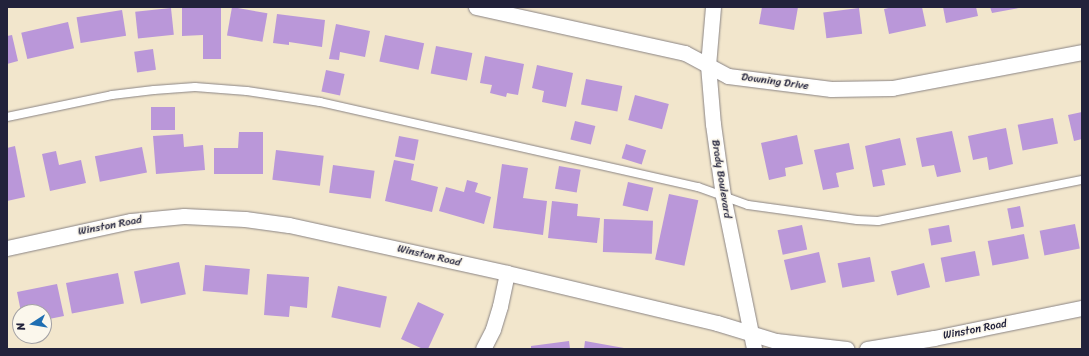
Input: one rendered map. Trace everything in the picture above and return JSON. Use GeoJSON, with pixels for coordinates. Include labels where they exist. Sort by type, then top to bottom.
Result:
{"type":"FeatureCollection","features":[{"type":"Feature","properties":{"kind":"street","name":"Downing Drive"},"geometry":{"type":"LineString","coordinates":[[476,7],[685,52],[728,76],[831,90],[892,88],[919,84],[1082,52]]}},
{"type":"Feature","properties":{"kind":"street","name":"Brady Boulevard"},"geometry":{"type":"LineString","coordinates":[[713,7],[708,65],[712,124],[724,196],[754,349]]}},
{"type":"Feature","properties":{"kind":"street","name":"Winston Road"},"geometry":{"type":"LineString","coordinates":[[7,248],[131,221],[184,216],[212,217],[290,225],[507,273],[717,323],[782,342],[847,349]]}},
{"type":"Feature","properties":{"kind":"street"},"geometry":{"type":"LineString","coordinates":[[483,349],[493,329],[500,306],[507,273]]}},
{"type":"Feature","properties":{"kind":"street","name":"Winston Road"},"geometry":{"type":"LineString","coordinates":[[867,349],[927,340],[1082,308]]}},
{"type":"Feature","properties":{"kind":"lane"},"geometry":{"type":"LineString","coordinates":[[7,117],[112,95],[154,90],[195,87],[247,91],[320,102],[698,187],[748,205],[804,214],[878,221],[1082,180]]}},
{"type":"Feature","properties":{"kind":"building"},"geometry":{"type":"Polygon","coordinates":[[[232,7],[267,13],[262,42],[227,36],[232,7]]]}},
{"type":"Feature","properties":{"kind":"building"},"geometry":{"type":"Polygon","coordinates":[[[762,7],[798,7],[794,30],[759,24],[762,7]]]}},
{"type":"Feature","properties":{"kind":"building"},"geometry":{"type":"Polygon","coordinates":[[[893,7],[922,7],[926,26],[889,34],[884,9],[893,7]]]}},
{"type":"Feature","properties":{"kind":"building"},"geometry":{"type":"Polygon","coordinates":[[[943,7],[976,7],[978,16],[946,23],[943,7]]]}},
{"type":"Feature","properties":{"kind":"building"},"geometry":{"type":"Polygon","coordinates":[[[990,7],[1019,7],[1019,8],[992,13],[990,7]]]}},
{"type":"Feature","properties":{"kind":"building"},"geometry":{"type":"Polygon","coordinates":[[[171,8],[174,35],[138,39],[135,12],[171,8]]]}},
{"type":"Feature","properties":{"kind":"building"},"geometry":{"type":"Polygon","coordinates":[[[182,8],[221,8],[221,59],[203,59],[203,35],[182,36],[182,8]]]}},
{"type":"Feature","properties":{"kind":"building"},"geometry":{"type":"Polygon","coordinates":[[[859,8],[862,34],[826,38],[823,12],[859,8]]]}},
{"type":"Feature","properties":{"kind":"building"},"geometry":{"type":"Polygon","coordinates":[[[122,10],[126,36],[81,43],[77,17],[122,10]]]}},
{"type":"Feature","properties":{"kind":"building"},"geometry":{"type":"Polygon","coordinates":[[[277,14],[325,20],[322,47],[289,42],[289,45],[273,43],[277,14]]]}},
{"type":"Feature","properties":{"kind":"building"},"geometry":{"type":"Polygon","coordinates":[[[68,22],[74,48],[27,59],[21,33],[68,22]]]}},
{"type":"Feature","properties":{"kind":"building"},"geometry":{"type":"Polygon","coordinates":[[[336,24],[370,31],[365,57],[340,52],[339,60],[329,59],[336,24]]]}},
{"type":"Feature","properties":{"kind":"building"},"geometry":{"type":"Polygon","coordinates":[[[12,35],[18,61],[7,64],[7,36],[12,35]]]}},
{"type":"Feature","properties":{"kind":"building"},"geometry":{"type":"Polygon","coordinates":[[[385,35],[424,43],[419,70],[379,61],[385,35]]]}},
{"type":"Feature","properties":{"kind":"building"},"geometry":{"type":"Polygon","coordinates":[[[436,46],[472,53],[467,81],[431,73],[436,46]]]}},
{"type":"Feature","properties":{"kind":"building"},"geometry":{"type":"Polygon","coordinates":[[[153,49],[156,70],[137,72],[134,52],[153,49]]]}},
{"type":"Feature","properties":{"kind":"building"},"geometry":{"type":"Polygon","coordinates":[[[485,56],[524,64],[518,95],[507,93],[506,97],[490,93],[492,85],[480,83],[485,56]]]}},
{"type":"Feature","properties":{"kind":"building"},"geometry":{"type":"Polygon","coordinates":[[[537,65],[573,73],[566,107],[542,102],[544,91],[532,88],[537,65]]]}},
{"type":"Feature","properties":{"kind":"building"},"geometry":{"type":"Polygon","coordinates":[[[326,70],[345,74],[340,95],[321,92],[326,70]]]}},
{"type":"Feature","properties":{"kind":"building"},"geometry":{"type":"Polygon","coordinates":[[[586,79],[622,86],[617,112],[581,105],[586,79]]]}},
{"type":"Feature","properties":{"kind":"building"},"geometry":{"type":"Polygon","coordinates":[[[635,95],[669,104],[662,129],[628,120],[635,95]]]}},
{"type":"Feature","properties":{"kind":"building"},"geometry":{"type":"Polygon","coordinates":[[[151,107],[175,107],[175,130],[151,130],[151,107]]]}},
{"type":"Feature","properties":{"kind":"building"},"geometry":{"type":"Polygon","coordinates":[[[1082,112],[1082,139],[1074,141],[1068,115],[1082,112]]]}},
{"type":"Feature","properties":{"kind":"building"},"geometry":{"type":"Polygon","coordinates":[[[1053,118],[1058,144],[1023,150],[1018,125],[1053,118]]]}},
{"type":"Feature","properties":{"kind":"building"},"geometry":{"type":"Polygon","coordinates":[[[575,121],[595,126],[591,145],[570,139],[575,121]]]}},
{"type":"Feature","properties":{"kind":"building"},"geometry":{"type":"Polygon","coordinates":[[[1006,128],[1013,164],[989,170],[987,157],[973,160],[968,136],[1006,128]]]}},
{"type":"Feature","properties":{"kind":"building"},"geometry":{"type":"Polygon","coordinates":[[[952,131],[961,172],[937,177],[934,165],[922,167],[916,138],[952,131]]]}},
{"type":"Feature","properties":{"kind":"building"},"geometry":{"type":"Polygon","coordinates":[[[239,132],[263,132],[263,174],[214,174],[214,148],[238,148],[239,132]]]}},
{"type":"Feature","properties":{"kind":"building"},"geometry":{"type":"Polygon","coordinates":[[[183,134],[184,147],[203,145],[205,170],[156,174],[153,136],[183,134]]]}},
{"type":"Feature","properties":{"kind":"building"},"geometry":{"type":"Polygon","coordinates":[[[797,135],[803,164],[785,168],[786,176],[769,180],[761,143],[797,135]]]}},
{"type":"Feature","properties":{"kind":"building"},"geometry":{"type":"Polygon","coordinates":[[[399,136],[419,140],[415,160],[395,157],[399,136]]]}},
{"type":"Feature","properties":{"kind":"building"},"geometry":{"type":"Polygon","coordinates":[[[900,138],[906,165],[882,170],[885,185],[873,187],[865,146],[900,138]]]}},
{"type":"Feature","properties":{"kind":"building"},"geometry":{"type":"Polygon","coordinates":[[[849,143],[854,169],[836,173],[839,187],[823,190],[814,150],[849,143]]]}},
{"type":"Feature","properties":{"kind":"building"},"geometry":{"type":"Polygon","coordinates":[[[626,144],[646,150],[642,164],[622,158],[626,144]]]}},
{"type":"Feature","properties":{"kind":"building"},"geometry":{"type":"Polygon","coordinates":[[[15,146],[25,197],[7,201],[7,148],[15,146]]]}},
{"type":"Feature","properties":{"kind":"building"},"geometry":{"type":"Polygon","coordinates":[[[142,147],[147,173],[100,182],[95,156],[142,147]]]}},
{"type":"Feature","properties":{"kind":"building"},"geometry":{"type":"Polygon","coordinates":[[[276,150],[324,156],[320,186],[272,180],[276,150]]]}},
{"type":"Feature","properties":{"kind":"building"},"geometry":{"type":"Polygon","coordinates":[[[56,151],[59,165],[81,160],[86,183],[50,191],[42,154],[56,151]]]}},
{"type":"Feature","properties":{"kind":"building"},"geometry":{"type":"Polygon","coordinates":[[[394,160],[414,164],[411,180],[438,187],[432,212],[385,201],[394,160]]]}},
{"type":"Feature","properties":{"kind":"building"},"geometry":{"type":"Polygon","coordinates":[[[502,164],[528,168],[523,198],[547,201],[543,235],[493,228],[502,164]]]}},
{"type":"Feature","properties":{"kind":"building"},"geometry":{"type":"Polygon","coordinates":[[[333,165],[375,171],[371,199],[329,193],[333,165]]]}},
{"type":"Feature","properties":{"kind":"building"},"geometry":{"type":"Polygon","coordinates":[[[559,166],[581,170],[577,192],[555,189],[559,166]]]}},
{"type":"Feature","properties":{"kind":"building"},"geometry":{"type":"Polygon","coordinates":[[[467,180],[478,183],[475,192],[491,197],[484,224],[439,211],[446,187],[464,192],[467,180]]]}},
{"type":"Feature","properties":{"kind":"building"},"geometry":{"type":"Polygon","coordinates":[[[628,182],[653,188],[648,211],[623,205],[628,182]]]}},
{"type":"Feature","properties":{"kind":"building"},"geometry":{"type":"Polygon","coordinates":[[[669,194],[698,200],[684,266],[655,260],[669,194]]]}},
{"type":"Feature","properties":{"kind":"building"},"geometry":{"type":"Polygon","coordinates":[[[552,201],[578,204],[577,216],[600,218],[597,243],[548,238],[552,201]]]}},
{"type":"Feature","properties":{"kind":"building"},"geometry":{"type":"Polygon","coordinates":[[[1020,206],[1024,227],[1011,229],[1007,208],[1020,206]]]}},
{"type":"Feature","properties":{"kind":"building"},"geometry":{"type":"Polygon","coordinates":[[[604,219],[653,221],[652,254],[603,252],[604,219]]]}},
{"type":"Feature","properties":{"kind":"building"},"geometry":{"type":"Polygon","coordinates":[[[1075,224],[1080,249],[1044,255],[1040,231],[1075,224]]]}},
{"type":"Feature","properties":{"kind":"building"},"geometry":{"type":"Polygon","coordinates":[[[802,225],[807,249],[783,255],[778,230],[802,225]]]}},
{"type":"Feature","properties":{"kind":"building"},"geometry":{"type":"Polygon","coordinates":[[[949,225],[952,242],[931,245],[928,229],[949,225]]]}},
{"type":"Feature","properties":{"kind":"building"},"geometry":{"type":"Polygon","coordinates":[[[1024,234],[1029,259],[992,266],[988,241],[1024,234]]]}},
{"type":"Feature","properties":{"kind":"building"},"geometry":{"type":"Polygon","coordinates":[[[975,251],[980,276],[945,282],[941,258],[975,251]]]}},
{"type":"Feature","properties":{"kind":"building"},"geometry":{"type":"Polygon","coordinates":[[[819,252],[826,282],[791,290],[784,260],[819,252]]]}},
{"type":"Feature","properties":{"kind":"building"},"geometry":{"type":"Polygon","coordinates":[[[870,257],[875,282],[842,288],[838,263],[870,257]]]}},
{"type":"Feature","properties":{"kind":"building"},"geometry":{"type":"Polygon","coordinates":[[[179,262],[186,294],[141,304],[134,272],[179,262]]]}},
{"type":"Feature","properties":{"kind":"building"},"geometry":{"type":"Polygon","coordinates":[[[924,263],[930,287],[897,295],[891,271],[924,263]]]}},
{"type":"Feature","properties":{"kind":"building"},"geometry":{"type":"Polygon","coordinates":[[[205,265],[250,269],[248,295],[203,291],[205,265]]]}},
{"type":"Feature","properties":{"kind":"building"},"geometry":{"type":"Polygon","coordinates":[[[118,273],[124,303],[72,314],[66,283],[118,273]]]}},
{"type":"Feature","properties":{"kind":"building"},"geometry":{"type":"Polygon","coordinates":[[[267,274],[309,277],[307,308],[290,306],[289,317],[264,315],[267,274]]]}},
{"type":"Feature","properties":{"kind":"building"},"geometry":{"type":"Polygon","coordinates":[[[57,284],[64,316],[52,318],[52,304],[19,304],[17,292],[57,284]]]}},
{"type":"Feature","properties":{"kind":"building"},"geometry":{"type":"Polygon","coordinates":[[[338,286],[387,296],[380,328],[331,317],[338,286]]]}},
{"type":"Feature","properties":{"kind":"building"},"geometry":{"type":"Polygon","coordinates":[[[418,302],[444,314],[428,349],[423,349],[401,339],[418,302]]]}},
{"type":"Feature","properties":{"kind":"building"},"geometry":{"type":"Polygon","coordinates":[[[569,341],[570,349],[531,349],[531,346],[569,341]]]}},
{"type":"Feature","properties":{"kind":"building"},"geometry":{"type":"Polygon","coordinates":[[[585,341],[624,348],[624,349],[584,349],[585,341]]]}}]}
